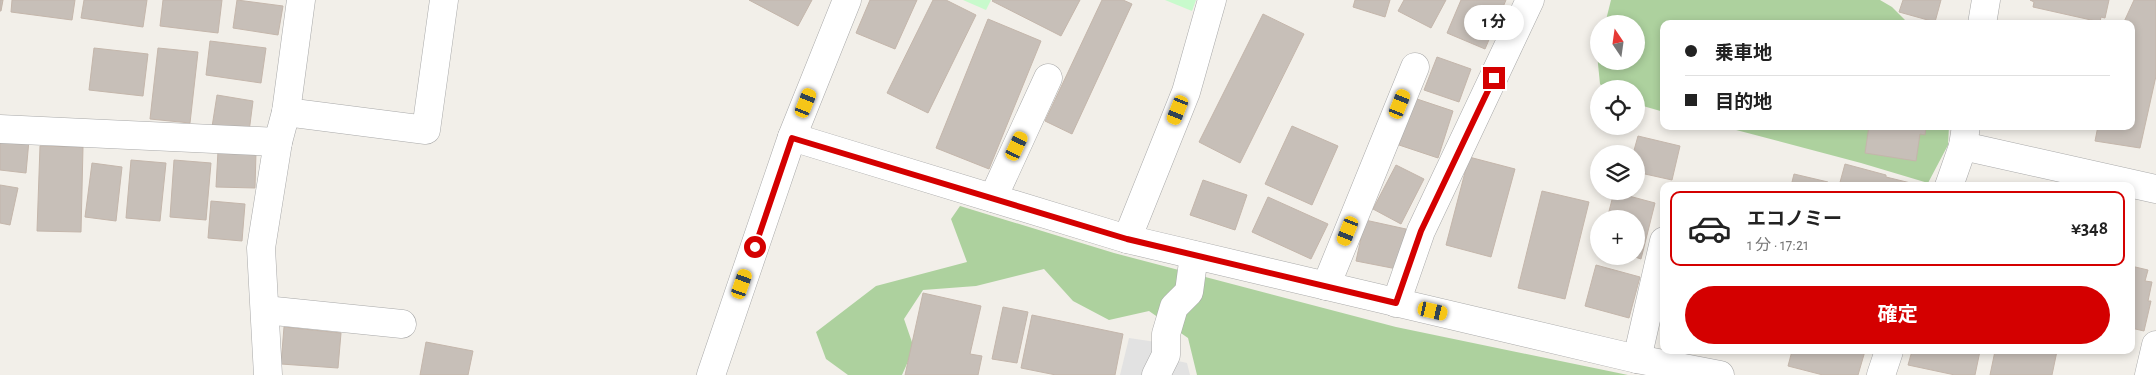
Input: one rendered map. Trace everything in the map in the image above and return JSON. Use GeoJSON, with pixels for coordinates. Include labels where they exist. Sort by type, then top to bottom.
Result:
{"type":"FeatureCollection","features":[{"type":"Feature","properties":{"kind":"street"},"geometry":{"type":"LineString","coordinates":[[268,375],[262,248],[278,142],[286,112],[301,0]]}},
{"type":"Feature","properties":{"kind":"street"},"geometry":{"type":"LineString","coordinates":[[286,112],[426,130],[444,0]]}},
{"type":"Feature","properties":{"kind":"street"},"geometry":{"type":"LineString","coordinates":[[711,375],[792,138],[847,0]]}},
{"type":"Feature","properties":{"kind":"street"},"geometry":{"type":"LineString","coordinates":[[1127,239],[1186,92],[1212,0]]}},
{"type":"Feature","properties":{"kind":"street"},"geometry":{"type":"LineString","coordinates":[[1396,303],[1421,231],[1530,0]]}},
{"type":"Feature","properties":{"kind":"street"},"geometry":{"type":"LineString","coordinates":[[1983,20],[1986,0]]}},
{"type":"Feature","properties":{"kind":"street"},"geometry":{"type":"LineString","coordinates":[[1326,286],[1415,67]]}},
{"type":"Feature","properties":{"kind":"street"},"geometry":{"type":"LineString","coordinates":[[993,198],[1048,78]]}},
{"type":"Feature","properties":{"kind":"street"},"geometry":{"type":"LineString","coordinates":[[0,129],[278,142]]}},
{"type":"Feature","properties":{"kind":"street"},"geometry":{"type":"LineString","coordinates":[[1949,182],[1964,136],[2131,182]]}},
{"type":"Feature","properties":{"kind":"street"},"geometry":{"type":"LineString","coordinates":[[792,138],[1127,239],[1638,359],[1720,375]]}},
{"type":"Feature","properties":{"kind":"street"},"geometry":{"type":"LineString","coordinates":[[2135,183],[2156,189]]}},
{"type":"Feature","properties":{"kind":"street"},"geometry":{"type":"LineString","coordinates":[[1156,375],[1166,355],[1166,334],[1174,308],[1189,292],[1194,255]]}},
{"type":"Feature","properties":{"kind":"street"},"geometry":{"type":"LineString","coordinates":[[1638,359],[1660,259]]}},
{"type":"Feature","properties":{"kind":"street"},"geometry":{"type":"LineString","coordinates":[[265,310],[402,324]]}},
{"type":"Feature","properties":{"kind":"street"},"geometry":{"type":"LineString","coordinates":[[2149,375],[2156,345]]}},
{"type":"Feature","properties":{"kind":"street"},"geometry":{"type":"LineString","coordinates":[[1881,375],[1889,354]]}},
{"type":"Feature","properties":{"kind":"green space"},"geometry":{"type":"Polygon","coordinates":[[[963,0],[991,0],[986,10],[963,0]]]}},
{"type":"Feature","properties":{"kind":"green space"},"geometry":{"type":"Polygon","coordinates":[[[1165,0],[1196,0],[1192,11],[1165,0]]]}},
{"type":"Feature","properties":{"kind":"green space"},"geometry":{"type":"Polygon","coordinates":[[[1611,0],[1880,0],[1892,7],[1905,20],[1660,20],[1660,111],[1645,107],[1645,80],[1600,80],[1599,70],[1645,70],[1645,15],[1607,15],[1611,0]]]}},
{"type":"Feature","properties":{"kind":"green space"},"geometry":{"type":"Polygon","coordinates":[[[1736,130],[1949,130],[1948,145],[1929,182],[1736,130]]]}},
{"type":"Feature","properties":{"kind":"green space"},"geometry":{"type":"Polygon","coordinates":[[[960,206],[1114,253],[1396,327],[1628,375],[1197,375],[1188,338],[1149,311],[1109,320],[1073,301],[1044,269],[976,286],[923,290],[904,319],[914,348],[902,375],[848,375],[826,359],[816,332],[876,286],[967,262],[951,219],[960,206]]]}},
{"type":"Feature","properties":{"kind":"shaded area"},"geometry":{"type":"Polygon","coordinates":[[[1129,338],[1156,342],[1147,375],[1120,375],[1129,338]]]}},
{"type":"Feature","properties":{"kind":"shaded area"},"geometry":{"type":"Polygon","coordinates":[[[1174,360],[1187,363],[1190,375],[1172,375],[1174,360]]]}},
{"type":"Feature","properties":{"kind":"building"},"geometry":{"type":"Polygon","coordinates":[[[0,0],[3,0],[1,11],[0,11],[0,0]]]}},
{"type":"Feature","properties":{"kind":"building"},"geometry":{"type":"Polygon","coordinates":[[[12,0],[75,0],[72,20],[11,12],[12,0]]]}},
{"type":"Feature","properties":{"kind":"building"},"geometry":{"type":"Polygon","coordinates":[[[84,0],[147,0],[143,27],[81,18],[84,0]]]}},
{"type":"Feature","properties":{"kind":"building"},"geometry":{"type":"Polygon","coordinates":[[[163,0],[222,0],[218,33],[160,26],[163,0]]]}},
{"type":"Feature","properties":{"kind":"building"},"geometry":{"type":"Polygon","coordinates":[[[237,0],[283,6],[278,35],[233,28],[237,0]]]}},
{"type":"Feature","properties":{"kind":"building"},"geometry":{"type":"Polygon","coordinates":[[[749,0],[812,0],[798,26],[749,0]]]}},
{"type":"Feature","properties":{"kind":"building"},"geometry":{"type":"Polygon","coordinates":[[[870,0],[917,0],[895,49],[856,33],[870,0]]]}},
{"type":"Feature","properties":{"kind":"building"},"geometry":{"type":"Polygon","coordinates":[[[933,0],[946,0],[976,15],[928,113],[887,93],[933,0]]]}},
{"type":"Feature","properties":{"kind":"building"},"geometry":{"type":"Polygon","coordinates":[[[993,0],[1080,0],[1061,36],[993,0]]]}},
{"type":"Feature","properties":{"kind":"building"},"geometry":{"type":"Polygon","coordinates":[[[1102,0],[1123,0],[1132,4],[1072,134],[1045,121],[1102,0]]]}},
{"type":"Feature","properties":{"kind":"building"},"geometry":{"type":"Polygon","coordinates":[[[1355,0],[1390,0],[1385,17],[1353,7],[1355,0]]]}},
{"type":"Feature","properties":{"kind":"building"},"geometry":{"type":"Polygon","coordinates":[[[1404,0],[1446,0],[1431,28],[1398,11],[1404,0]]]}},
{"type":"Feature","properties":{"kind":"building"},"geometry":{"type":"Polygon","coordinates":[[[1461,0],[1506,0],[1485,49],[1447,33],[1461,0]]]}},
{"type":"Feature","properties":{"kind":"building"},"geometry":{"type":"Polygon","coordinates":[[[1903,0],[1941,0],[1936,20],[1928,20],[1899,12],[1903,0]]]}},
{"type":"Feature","properties":{"kind":"building"},"geometry":{"type":"Polygon","coordinates":[[[2030,0],[2109,0],[2105,18],[2101,17],[2100,20],[2091,20],[2033,7],[2034,2],[2030,0]]]}},
{"type":"Feature","properties":{"kind":"building"},"geometry":{"type":"Polygon","coordinates":[[[2134,0],[2156,0],[2156,76],[2140,148],[2095,141],[2097,130],[2135,130],[2135,20],[2125,20],[2134,0]]]}},
{"type":"Feature","properties":{"kind":"building"},"geometry":{"type":"Polygon","coordinates":[[[1263,14],[1304,34],[1240,163],[1199,142],[1263,14]]]}},
{"type":"Feature","properties":{"kind":"building"},"geometry":{"type":"Polygon","coordinates":[[[988,19],[1041,41],[989,169],[936,148],[988,19]]]}},
{"type":"Feature","properties":{"kind":"building"},"geometry":{"type":"Polygon","coordinates":[[[210,41],[266,48],[261,83],[206,75],[210,41]]]}},
{"type":"Feature","properties":{"kind":"building"},"geometry":{"type":"Polygon","coordinates":[[[94,48],[148,54],[143,96],[89,90],[94,48]]]}},
{"type":"Feature","properties":{"kind":"building"},"geometry":{"type":"Polygon","coordinates":[[[158,48],[198,52],[190,123],[150,119],[158,48]]]}},
{"type":"Feature","properties":{"kind":"building"},"geometry":{"type":"Polygon","coordinates":[[[1437,57],[1471,69],[1459,102],[1424,90],[1437,57]]]}},
{"type":"Feature","properties":{"kind":"building"},"geometry":{"type":"Polygon","coordinates":[[[217,95],[253,101],[249,132],[212,127],[217,95]]]}},
{"type":"Feature","properties":{"kind":"building"},"geometry":{"type":"Polygon","coordinates":[[[1414,98],[1453,111],[1438,158],[1399,145],[1414,98]]]}},
{"type":"Feature","properties":{"kind":"building"},"geometry":{"type":"Polygon","coordinates":[[[1292,126],[1338,146],[1312,205],[1265,184],[1292,126]]]}},
{"type":"Feature","properties":{"kind":"building"},"geometry":{"type":"Polygon","coordinates":[[[1868,130],[1926,130],[1925,135],[1920,134],[1916,161],[1865,153],[1868,130]]]}},
{"type":"Feature","properties":{"kind":"building"},"geometry":{"type":"Polygon","coordinates":[[[1638,136],[1680,146],[1672,180],[1645,174],[1645,145],[1636,145],[1638,136]]]}},
{"type":"Feature","properties":{"kind":"building"},"geometry":{"type":"Polygon","coordinates":[[[0,137],[29,140],[26,173],[0,170],[0,137]]]}},
{"type":"Feature","properties":{"kind":"building"},"geometry":{"type":"Polygon","coordinates":[[[40,146],[83,147],[81,232],[37,231],[40,146]]]}},
{"type":"Feature","properties":{"kind":"building"},"geometry":{"type":"Polygon","coordinates":[[[218,151],[256,152],[255,188],[216,187],[218,151]]]}},
{"type":"Feature","properties":{"kind":"building"},"geometry":{"type":"Polygon","coordinates":[[[1469,157],[1515,169],[1491,257],[1446,245],[1469,157]]]}},
{"type":"Feature","properties":{"kind":"building"},"geometry":{"type":"Polygon","coordinates":[[[131,160],[166,163],[160,221],[126,218],[131,160]]]}},
{"type":"Feature","properties":{"kind":"building"},"geometry":{"type":"Polygon","coordinates":[[[174,160],[211,163],[206,220],[170,217],[174,160]]]}},
{"type":"Feature","properties":{"kind":"building"},"geometry":{"type":"Polygon","coordinates":[[[92,163],[122,167],[116,221],[85,217],[92,163]]]}},
{"type":"Feature","properties":{"kind":"building"},"geometry":{"type":"Polygon","coordinates":[[[1845,164],[1907,182],[1840,182],[1845,164]]]}},
{"type":"Feature","properties":{"kind":"building"},"geometry":{"type":"Polygon","coordinates":[[[1396,165],[1424,179],[1401,224],[1373,209],[1396,165]]]}},
{"type":"Feature","properties":{"kind":"building"},"geometry":{"type":"Polygon","coordinates":[[[1794,174],[1828,182],[1792,182],[1794,174]]]}},
{"type":"Feature","properties":{"kind":"building"},"geometry":{"type":"Polygon","coordinates":[[[1203,180],[1247,195],[1235,230],[1190,215],[1203,180]]]}},
{"type":"Feature","properties":{"kind":"building"},"geometry":{"type":"Polygon","coordinates":[[[0,185],[18,188],[10,225],[0,223],[0,185]]]}},
{"type":"Feature","properties":{"kind":"building"},"geometry":{"type":"Polygon","coordinates":[[[1542,191],[1589,202],[1565,299],[1518,288],[1542,191]]]}},
{"type":"Feature","properties":{"kind":"building"},"geometry":{"type":"Polygon","coordinates":[[[1268,197],[1328,224],[1311,259],[1252,232],[1268,197]]]}},
{"type":"Feature","properties":{"kind":"building"},"geometry":{"type":"Polygon","coordinates":[[[1612,200],[1644,200],[1655,203],[1645,243],[1645,210],[1609,210],[1612,200]]]}},
{"type":"Feature","properties":{"kind":"building"},"geometry":{"type":"Polygon","coordinates":[[[211,201],[245,204],[242,241],[208,238],[211,201]]]}},
{"type":"Feature","properties":{"kind":"building"},"geometry":{"type":"Polygon","coordinates":[[[1365,220],[1406,229],[1397,269],[1356,261],[1365,220]]]}},
{"type":"Feature","properties":{"kind":"building"},"geometry":{"type":"Polygon","coordinates":[[[1596,265],[1640,277],[1629,318],[1585,306],[1596,265]]]}},
{"type":"Feature","properties":{"kind":"building"},"geometry":{"type":"Polygon","coordinates":[[[2135,267],[2148,270],[2145,281],[2152,282],[2148,301],[2151,301],[2144,331],[2135,329],[2135,267]]]}},
{"type":"Feature","properties":{"kind":"building"},"geometry":{"type":"Polygon","coordinates":[[[923,293],[981,306],[970,354],[982,356],[978,375],[905,375],[923,293]]]}},
{"type":"Feature","properties":{"kind":"building"},"geometry":{"type":"Polygon","coordinates":[[[1003,307],[1028,312],[1017,363],[992,359],[1003,307]]]}},
{"type":"Feature","properties":{"kind":"building"},"geometry":{"type":"Polygon","coordinates":[[[1032,315],[1123,334],[1115,375],[1056,375],[1021,368],[1032,315]]]}},
{"type":"Feature","properties":{"kind":"building"},"geometry":{"type":"Polygon","coordinates":[[[284,327],[341,333],[338,368],[281,364],[284,327]]]}},
{"type":"Feature","properties":{"kind":"building"},"geometry":{"type":"Polygon","coordinates":[[[426,342],[473,351],[468,375],[420,375],[426,342]]]}},
{"type":"Feature","properties":{"kind":"building"},"geometry":{"type":"Polygon","coordinates":[[[1791,354],[1864,354],[1858,375],[1823,375],[1788,366],[1791,354]]]}},
{"type":"Feature","properties":{"kind":"building"},"geometry":{"type":"Polygon","coordinates":[[[1911,354],[1979,354],[1975,375],[1955,375],[1908,365],[1911,354]]]}},
{"type":"Feature","properties":{"kind":"building"},"geometry":{"type":"Polygon","coordinates":[[[1994,354],[2056,354],[2052,375],[1990,375],[1994,354]]]}},
{"type":"Feature","properties":{"kind":"route"},"geometry":{"type":"LineString","coordinates":[[755,247],[792,138],[1127,239],[1396,303],[1421,231],[1494,78]]}}]}
